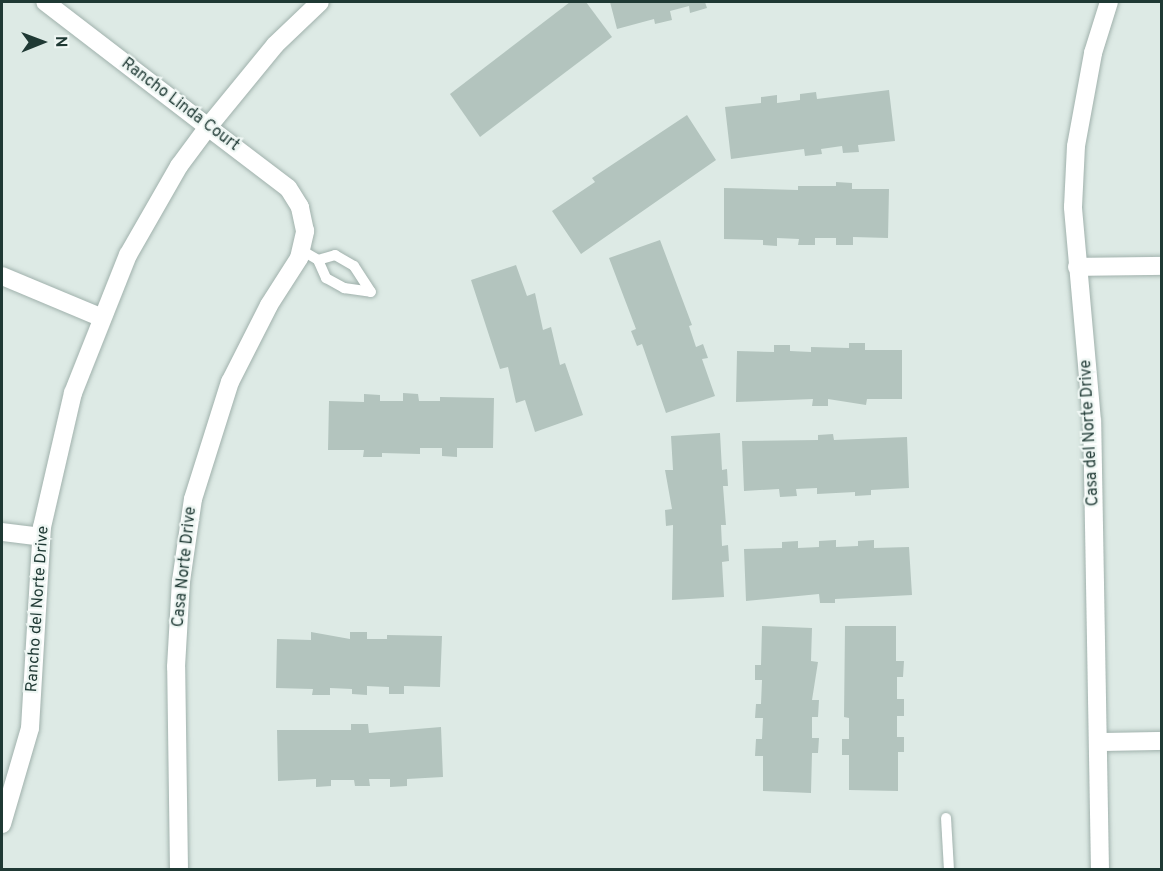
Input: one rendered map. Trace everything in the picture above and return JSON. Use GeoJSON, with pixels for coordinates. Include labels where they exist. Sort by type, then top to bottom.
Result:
{"type":"FeatureCollection","features":[{"type":"Feature","properties":{"kind":"street","name":"Rancho Linda Court"},"geometry":{"type":"LineString","coordinates":[[45,2],[288,188],[303,218]]}},
{"type":"Feature","properties":{"kind":"street","name":"Rancho del Norte Drive"},"geometry":{"type":"LineString","coordinates":[[2,824],[30,728],[41,537],[60,437],[100,317],[152,210],[208,127],[275,45],[320,2]]}},
{"type":"Feature","properties":{"kind":"street","name":"Casa del Norte Drive"},"geometry":{"type":"LineString","coordinates":[[1100,870],[1092,421],[1073,207],[1076,146],[1093,53],[1109,2]]}},
{"type":"Feature","properties":{"kind":"street","name":"Casa Norte Drive"},"geometry":{"type":"LineString","coordinates":[[179,870],[176,667],[181,581],[193,499],[230,382],[301,250],[303,218]]}},
{"type":"Feature","properties":{"kind":"street"},"geometry":{"type":"LineString","coordinates":[[1077,267],[1161,266]]}},
{"type":"Feature","properties":{"kind":"street"},"geometry":{"type":"LineString","coordinates":[[2,276],[100,317]]}},
{"type":"Feature","properties":{"kind":"street"},"geometry":{"type":"LineString","coordinates":[[2,532],[41,537]]}},
{"type":"Feature","properties":{"kind":"street"},"geometry":{"type":"LineString","coordinates":[[1098,742],[1161,741]]}},
{"type":"Feature","properties":{"kind":"lane"},"geometry":{"type":"LineString","coordinates":[[301,250],[318,260],[326,278],[344,288],[371,292],[354,266],[335,255],[318,260]]}},
{"type":"Feature","properties":{"kind":"lane"},"geometry":{"type":"LineString","coordinates":[[946,818],[949,870]]}},
{"type":"Feature","properties":{"kind":"building"},"geometry":{"type":"Polygon","coordinates":[[[570,2],[586,2],[612,37],[480,137],[450,94],[570,2]]]}},
{"type":"Feature","properties":{"kind":"building"},"geometry":{"type":"Polygon","coordinates":[[[610,2],[705,2],[707,8],[690,13],[689,6],[670,11],[672,20],[655,24],[654,19],[617,29],[610,2]]]}},
{"type":"Feature","properties":{"kind":"building"},"geometry":{"type":"Polygon","coordinates":[[[889,90],[895,141],[858,145],[859,152],[843,153],[842,146],[821,149],[822,154],[805,156],[804,149],[731,159],[725,107],[761,103],[761,97],[777,95],[777,103],[800,100],[800,94],[816,92],[817,99],[889,90]]]}},
{"type":"Feature","properties":{"kind":"building"},"geometry":{"type":"Polygon","coordinates":[[[687,115],[716,160],[581,254],[552,211],[595,182],[592,178],[687,115]]]}},
{"type":"Feature","properties":{"kind":"building"},"geometry":{"type":"Polygon","coordinates":[[[836,182],[852,183],[852,189],[889,189],[888,238],[853,237],[853,245],[836,245],[836,238],[815,238],[815,245],[798,245],[799,239],[777,238],[777,246],[763,245],[763,240],[724,239],[724,188],[798,190],[798,186],[836,186],[836,182]]]}},
{"type":"Feature","properties":{"kind":"building"},"geometry":{"type":"Polygon","coordinates":[[[660,240],[692,325],[689,326],[696,347],[703,344],[708,358],[702,359],[715,396],[666,413],[642,344],[637,346],[631,331],[636,329],[609,258],[660,240]]]}},
{"type":"Feature","properties":{"kind":"building"},"geometry":{"type":"Polygon","coordinates":[[[516,265],[527,296],[535,293],[543,330],[551,327],[560,365],[565,363],[583,415],[535,432],[525,400],[516,403],[508,367],[500,369],[471,280],[516,265]]]}},
{"type":"Feature","properties":{"kind":"building"},"geometry":{"type":"Polygon","coordinates":[[[849,343],[865,343],[865,350],[902,350],[902,399],[867,399],[866,405],[828,399],[828,406],[812,406],[813,399],[736,402],[737,351],[774,352],[774,345],[790,345],[790,351],[811,352],[811,347],[849,348],[849,343]]]}},
{"type":"Feature","properties":{"kind":"building"},"geometry":{"type":"Polygon","coordinates":[[[403,393],[418,394],[419,401],[440,401],[440,397],[494,398],[493,448],[457,448],[457,457],[442,456],[442,448],[420,448],[420,454],[382,453],[382,457],[363,457],[364,450],[328,450],[329,401],[364,402],[364,394],[380,395],[380,401],[403,401],[403,393]]]}},
{"type":"Feature","properties":{"kind":"building"},"geometry":{"type":"Polygon","coordinates":[[[720,433],[722,470],[727,469],[728,486],[723,486],[726,525],[721,525],[722,546],[728,545],[729,561],[722,562],[724,597],[672,600],[673,525],[666,526],[665,510],[672,509],[665,470],[673,470],[671,436],[720,433]]]}},
{"type":"Feature","properties":{"kind":"building"},"geometry":{"type":"Polygon","coordinates":[[[833,434],[834,440],[907,437],[909,488],[871,490],[871,495],[855,496],[855,492],[817,494],[817,488],[796,489],[797,496],[780,497],[779,489],[744,491],[742,441],[818,440],[818,435],[833,434]]]}},
{"type":"Feature","properties":{"kind":"building"},"geometry":{"type":"Polygon","coordinates":[[[836,540],[836,547],[858,546],[858,541],[874,540],[874,548],[909,547],[912,595],[835,599],[835,603],[820,603],[819,594],[746,601],[744,549],[782,548],[782,542],[798,541],[798,548],[819,547],[819,541],[836,540]]]}},
{"type":"Feature","properties":{"kind":"building"},"geometry":{"type":"Polygon","coordinates":[[[762,626],[812,628],[811,661],[818,662],[812,700],[819,700],[818,717],[812,717],[812,738],[819,738],[818,753],[812,753],[811,793],[763,791],[763,756],[755,756],[756,739],[762,739],[763,718],[755,718],[756,704],[761,704],[762,680],[755,680],[755,665],[761,665],[762,626]]]}},
{"type":"Feature","properties":{"kind":"building"},"geometry":{"type":"Polygon","coordinates":[[[845,626],[896,626],[896,661],[904,661],[903,677],[897,677],[897,699],[904,699],[904,716],[897,716],[897,737],[904,737],[904,752],[898,752],[898,791],[849,790],[849,755],[842,755],[842,739],[849,739],[849,718],[844,717],[845,626]]]}},
{"type":"Feature","properties":{"kind":"building"},"geometry":{"type":"Polygon","coordinates":[[[311,632],[350,639],[350,632],[367,632],[367,639],[387,639],[387,635],[442,636],[440,687],[404,686],[404,694],[389,694],[389,687],[367,686],[367,695],[352,694],[352,689],[330,688],[330,695],[312,695],[313,689],[276,688],[277,639],[311,640],[311,632]]]}},
{"type":"Feature","properties":{"kind":"building"},"geometry":{"type":"Polygon","coordinates":[[[351,724],[368,724],[369,733],[441,727],[443,777],[407,779],[407,786],[390,787],[390,779],[369,779],[370,786],[355,786],[354,780],[331,780],[331,786],[316,787],[316,779],[278,781],[277,730],[351,730],[351,724]]]}}]}
